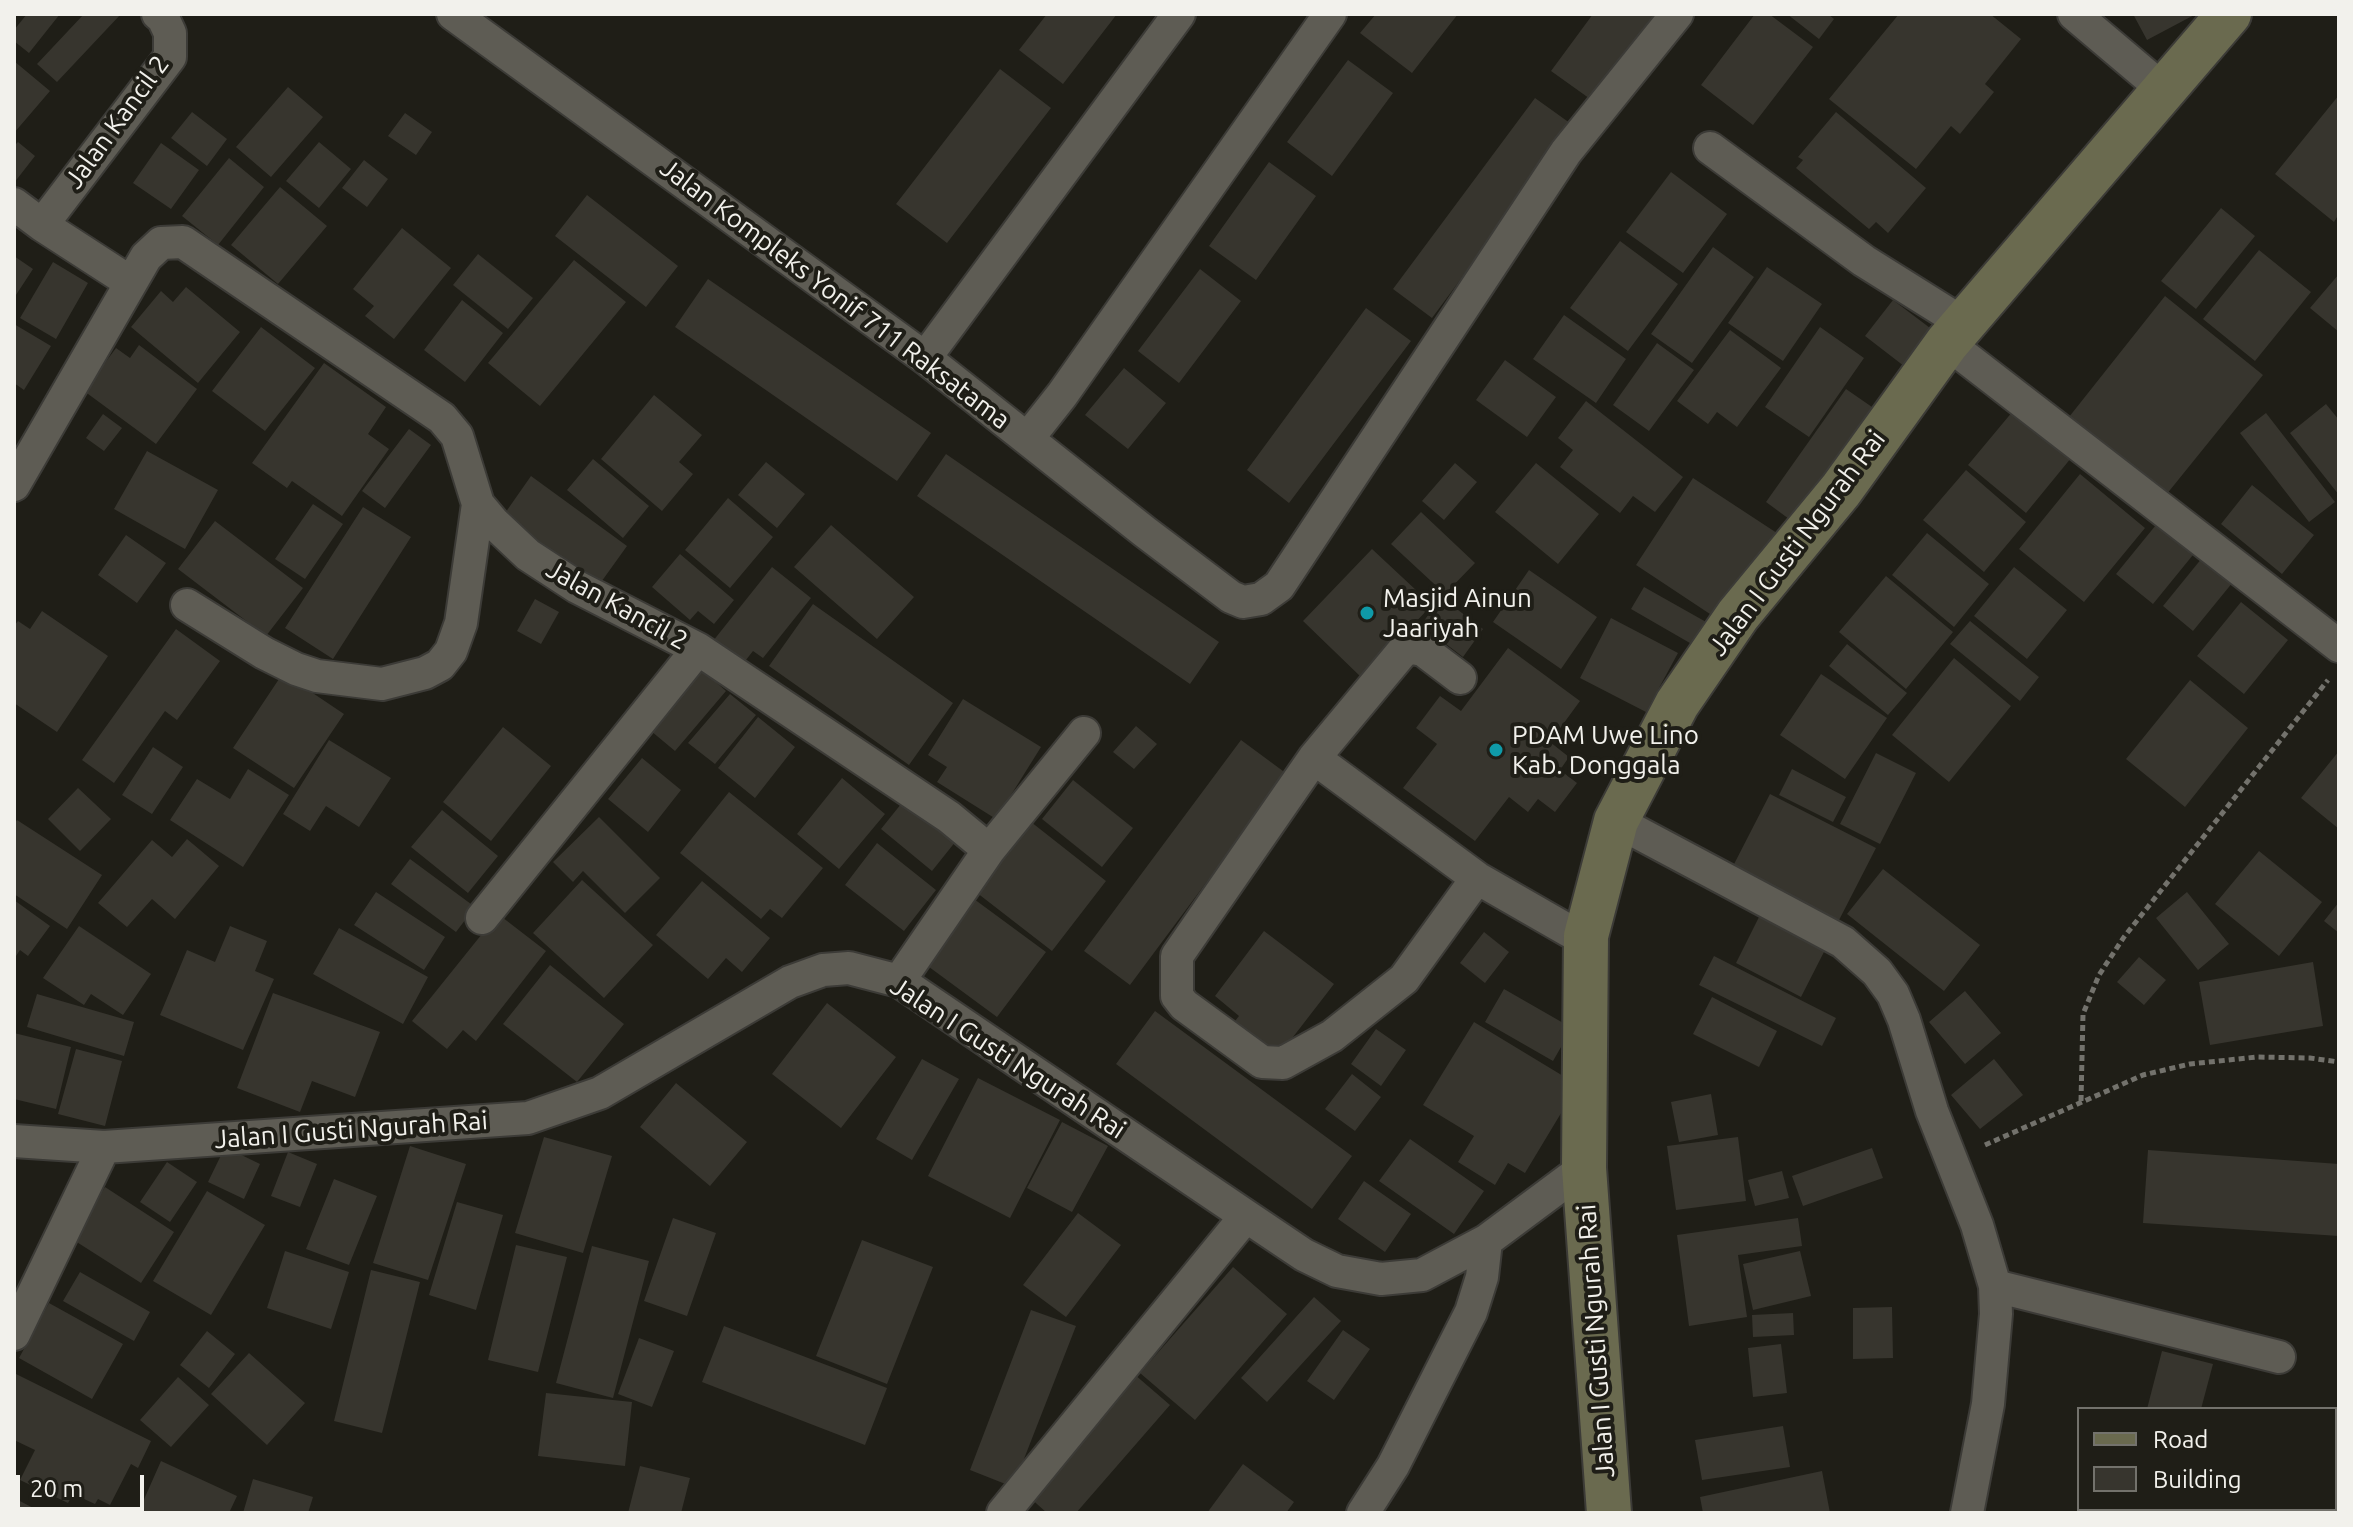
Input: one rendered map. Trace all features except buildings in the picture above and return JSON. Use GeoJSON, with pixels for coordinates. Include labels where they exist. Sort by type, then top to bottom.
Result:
{"type":"FeatureCollection","features":[{"type":"Feature","properties":{"kind":"main road","name":"Jalan I Gusti Ngurah Rai"},"geometry":{"type":"LineString","coordinates":[[1609,1513],[1584,1168],[1586,936],[1616,821],[1677,704],[1738,615],[1841,490],[1955,333],[2229,14]]}},
{"type":"Feature","properties":{"kind":"street","name":"Jalan Kancil 2"},"geometry":{"type":"LineString","coordinates":[[42,225],[170,57],[170,33],[158,14]]}},
{"type":"Feature","properties":{"kind":"street","name":"Jalan Kompleks Yonif 711 Raksatama"},"geometry":{"type":"LineString","coordinates":[[453,14],[925,358],[1028,438],[1071,383],[1330,14]]}},
{"type":"Feature","properties":{"kind":"street"},"geometry":{"type":"LineString","coordinates":[[925,358],[1179,14]]}},
{"type":"Feature","properties":{"kind":"street"},"geometry":{"type":"LineString","coordinates":[[1028,438],[1231,597],[1250,602],[1261,599],[1279,586],[1566,152],[1677,14]]}},
{"type":"Feature","properties":{"kind":"street"},"geometry":{"type":"LineString","coordinates":[[2074,14],[2165,91]]}},
{"type":"Feature","properties":{"kind":"street"},"geometry":{"type":"LineString","coordinates":[[1710,148],[1864,261],[1955,333],[2339,646]]}},
{"type":"Feature","properties":{"kind":"street"},"geometry":{"type":"LineString","coordinates":[[14,204],[130,282]]}},
{"type":"Feature","properties":{"kind":"street","name":"Jalan Kancil 2"},"geometry":{"type":"LineString","coordinates":[[14,485],[146,257],[161,243],[183,242],[442,418],[457,436],[478,504],[494,523],[540,563],[577,587],[698,649],[949,817],[989,850]]}},
{"type":"Feature","properties":{"kind":"street"},"geometry":{"type":"LineString","coordinates":[[187,605],[264,653],[317,676],[382,684],[425,673],[440,665],[451,651],[461,623],[478,504]]}},
{"type":"Feature","properties":{"kind":"street"},"geometry":{"type":"LineString","coordinates":[[1460,678],[1423,650],[1413,648],[1403,651],[1314,758],[1177,956],[1177,996],[1184,1005],[1262,1062],[1283,1063],[1332,1036],[1404,979],[1477,878]]}},
{"type":"Feature","properties":{"kind":"street"},"geometry":{"type":"LineString","coordinates":[[482,918],[698,649]]}},
{"type":"Feature","properties":{"kind":"street"},"geometry":{"type":"LineString","coordinates":[[899,981],[989,850],[1084,733]]}},
{"type":"Feature","properties":{"kind":"street"},"geometry":{"type":"LineString","coordinates":[[1314,758],[1477,878],[1571,932],[1586,936]]}},
{"type":"Feature","properties":{"kind":"street"},"geometry":{"type":"LineString","coordinates":[[1616,821],[1843,942],[1877,972],[1893,994],[1932,1111],[1977,1225],[1995,1286],[1996,1314],[1988,1404],[1967,1513]]}},
{"type":"Feature","properties":{"kind":"street","name":"Jalan I Gusti Ngurah Rai"},"geometry":{"type":"LineString","coordinates":[[14,1141],[104,1147],[528,1118],[600,1093],[790,982],[823,970],[849,968],[899,981],[1304,1255],[1337,1271],[1381,1279],[1422,1275],[1486,1241],[1584,1168]]}},
{"type":"Feature","properties":{"kind":"street"},"geometry":{"type":"LineString","coordinates":[[14,1334],[104,1147]]}},
{"type":"Feature","properties":{"kind":"street"},"geometry":{"type":"LineString","coordinates":[[1003,1513],[1246,1216]]}},
{"type":"Feature","properties":{"kind":"street"},"geometry":{"type":"LineString","coordinates":[[1363,1513],[1393,1466],[1471,1312],[1482,1277],[1486,1241]]}},
{"type":"Feature","properties":{"kind":"street"},"geometry":{"type":"LineString","coordinates":[[1995,1286],[2279,1357]]}},
{"type":"Feature","properties":{"kind":"path"},"geometry":{"type":"LineString","coordinates":[[2081,1101],[2083,1014],[2099,975],[2124,937],[2329,678]]}},
{"type":"Feature","properties":{"kind":"path"},"geometry":{"type":"LineString","coordinates":[[1952,1161],[2143,1075],[2190,1064],[2257,1057],[2339,1062]]}},
{"type":"Feature","properties":{"kind":"place","name":"Masjid Ainun Jaariyah"},"geometry":{"type":"Point","coordinates":[1367,613]}},
{"type":"Feature","properties":{"kind":"place","name":"PDAM Uwe Lino Kab. Donggala"},"geometry":{"type":"Point","coordinates":[1496,750]}}]}
